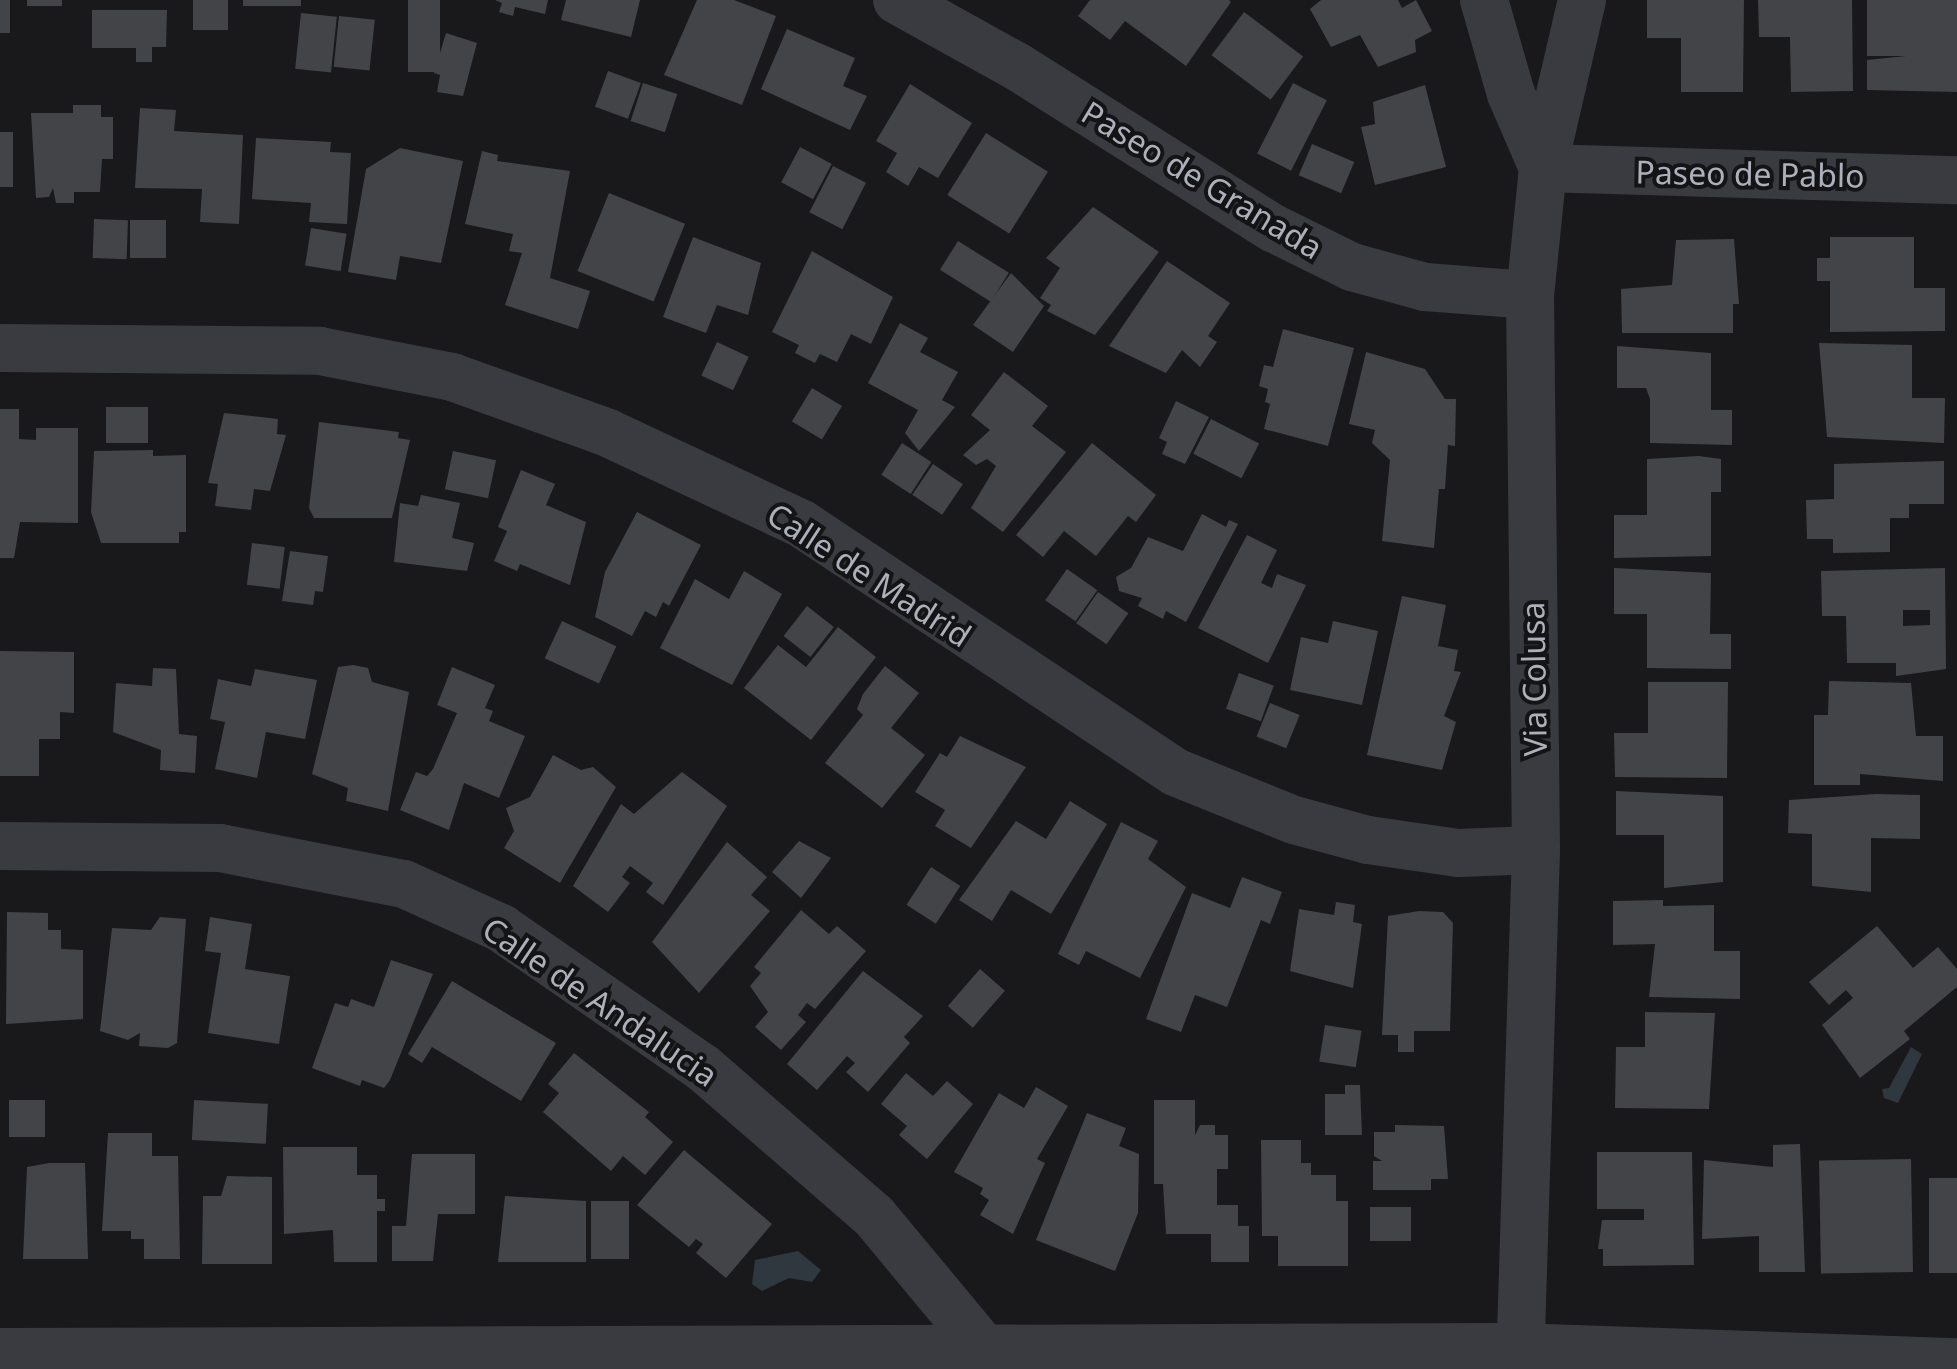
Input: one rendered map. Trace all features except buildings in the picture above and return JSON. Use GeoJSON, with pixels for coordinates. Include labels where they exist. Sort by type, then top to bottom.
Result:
{"type":"FeatureCollection","features":[{"type":"Feature","properties":{"kind":"street","name":"Paseo de Granada"},"geometry":{"type":"LineString","coordinates":[[897,0],[1018,67],[1272,228],[1352,267],[1425,286],[1530,295]]}},
{"type":"Feature","properties":{"kind":"street","name":"Via Colusa"},"geometry":{"type":"LineString","coordinates":[[1484,0],[1511,94],[1543,168],[1530,295],[1536,850],[1520,1358]]}},
{"type":"Feature","properties":{"kind":"street"},"geometry":{"type":"LineString","coordinates":[[1543,168],[1582,0]]}},
{"type":"Feature","properties":{"kind":"street","name":"Paseo de Pablo"},"geometry":{"type":"LineString","coordinates":[[1543,168],[1957,180]]}},
{"type":"Feature","properties":{"kind":"street","name":"Calle de Madrid"},"geometry":{"type":"LineString","coordinates":[[0,348],[320,351],[452,377],[608,433],[802,524],[1175,772],[1294,820],[1368,840],[1458,853],[1536,850]]}},
{"type":"Feature","properties":{"kind":"street","name":"Calle de Andalucia"},"geometry":{"type":"LineString","coordinates":[[0,846],[220,848],[404,884],[501,928],[702,1067],[860,1204],[982,1346]]}},
{"type":"Feature","properties":{"kind":"street"},"geometry":{"type":"LineString","coordinates":[[0,1352],[982,1346],[1520,1358],[1957,1362]]}},
{"type":"Feature","properties":{"kind":"shaded area"},"geometry":{"type":"Polygon","coordinates":[[[1911,1047],[1922,1054],[1898,1103],[1884,1098],[1882,1089],[1889,1088],[1911,1047]]]}},
{"type":"Feature","properties":{"kind":"shaded area"},"geometry":{"type":"Polygon","coordinates":[[[798,1251],[821,1270],[812,1282],[789,1278],[762,1291],[752,1284],[755,1260],[798,1251]]]}}]}
